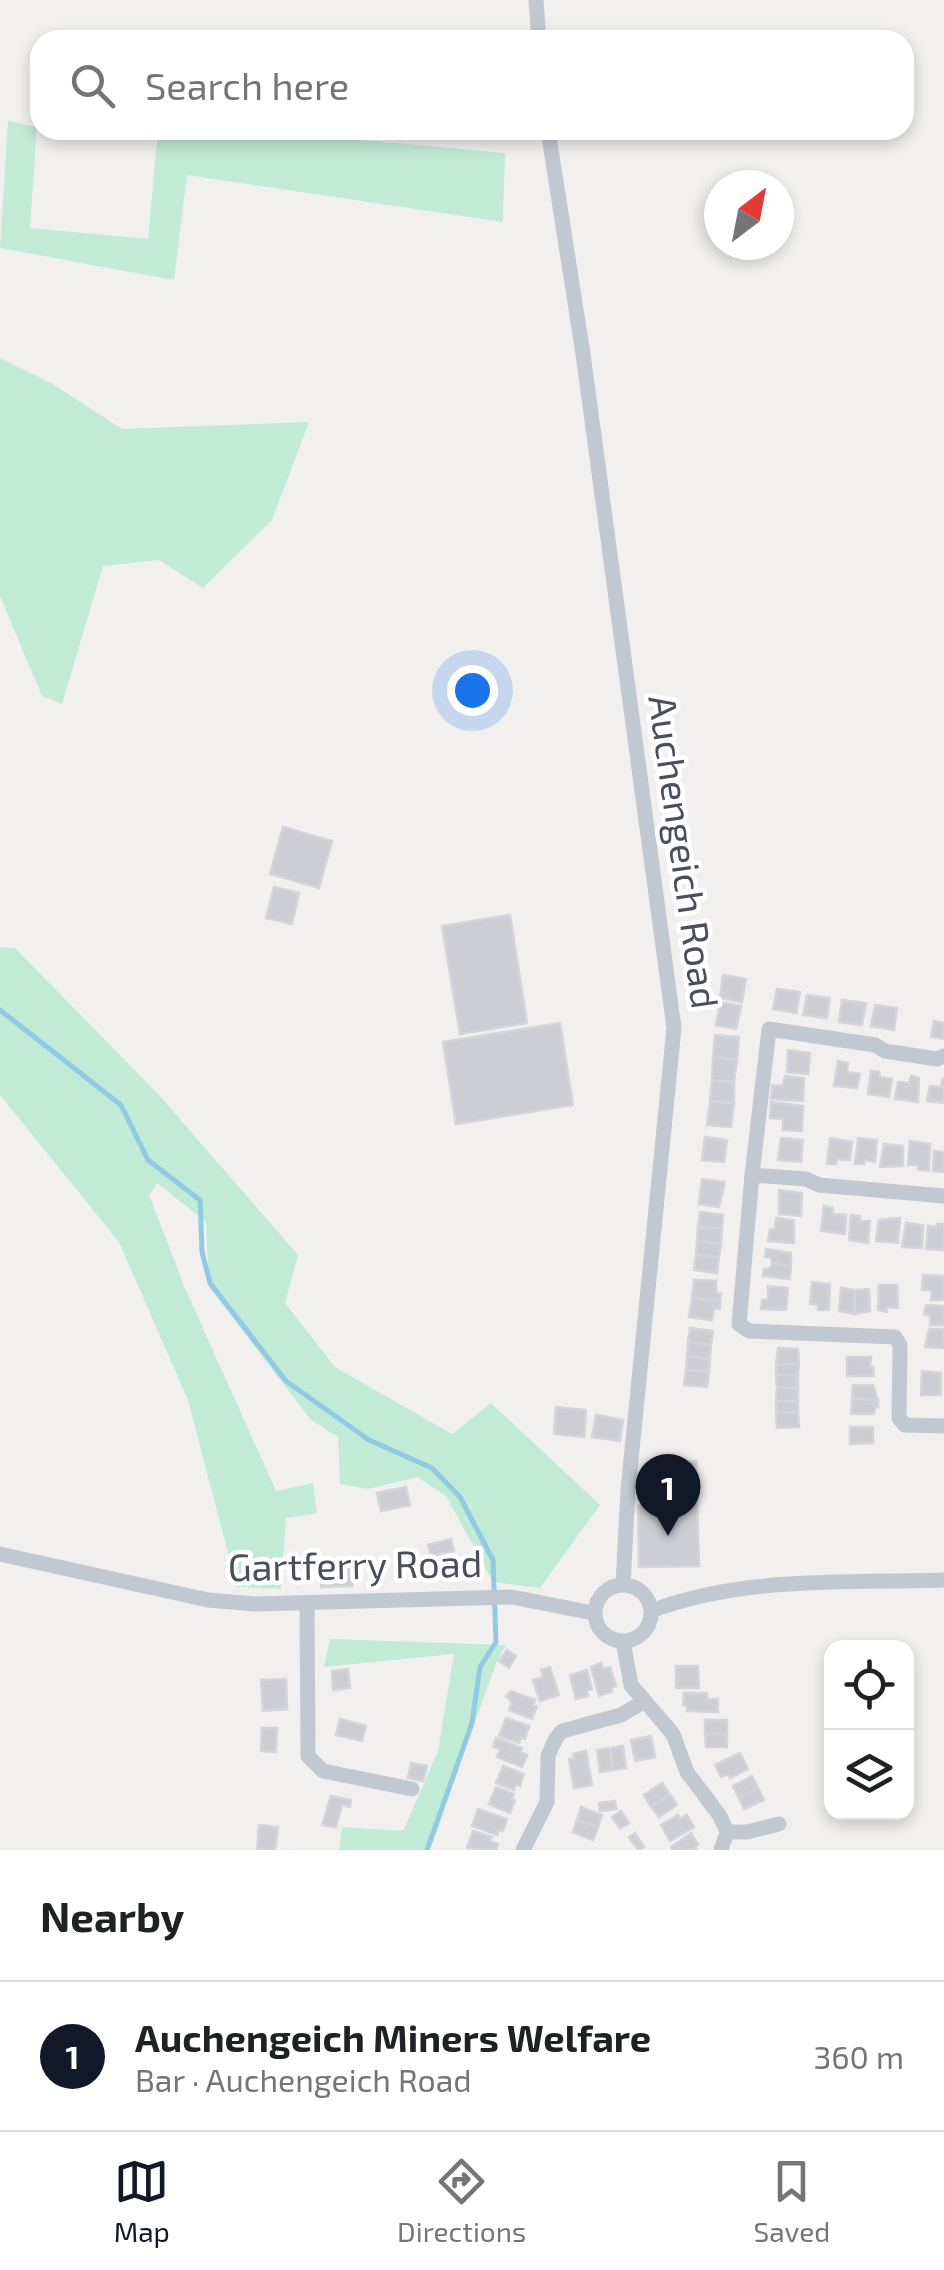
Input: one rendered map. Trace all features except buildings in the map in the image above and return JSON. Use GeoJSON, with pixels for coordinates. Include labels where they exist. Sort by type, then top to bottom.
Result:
{"type":"FeatureCollection","features":[{"type":"Feature","properties":{"kind":"street"},"geometry":{"type":"LineString","coordinates":[[536,0],[538,30]]}},
{"type":"Feature","properties":{"kind":"street","name":"Auchengeich Road"},"geometry":{"type":"LineString","coordinates":[[550,140],[674,1028],[628,1490],[623,1585]]}},
{"type":"Feature","properties":{"kind":"street"},"geometry":{"type":"LineString","coordinates":[[944,1056],[937,1059],[884,1051],[875,1045],[769,1029],[739,1324],[748,1332],[895,1338],[900,1345],[899,1418],[905,1425],[944,1426]]}},
{"type":"Feature","properties":{"kind":"street"},"geometry":{"type":"LineString","coordinates":[[752,1175],[806,1179],[819,1186],[944,1196]]}},
{"type":"Feature","properties":{"kind":"street","name":"Gartferry Road"},"geometry":{"type":"LineString","coordinates":[[0,1554],[208,1600],[255,1604],[512,1597],[594,1613]]}},
{"type":"Feature","properties":{"kind":"street"},"geometry":{"type":"LineString","coordinates":[[652,1611],[688,1597],[746,1588],[944,1580]]}},
{"type":"Feature","properties":{"kind":"street"},"geometry":{"type":"LineString","coordinates":[[623,1585],[640,1592],[652,1611],[644,1631],[623,1641],[602,1632],[594,1613],[602,1594],[623,1585]]}},
{"type":"Feature","properties":{"kind":"street"},"geometry":{"type":"LineString","coordinates":[[307,1603],[308,1756],[323,1771],[412,1789]]}},
{"type":"Feature","properties":{"kind":"street"},"geometry":{"type":"LineString","coordinates":[[623,1641],[627,1674],[643,1702],[673,1734],[686,1772],[720,1816],[727,1832],[721,1850]]}},
{"type":"Feature","properties":{"kind":"street"},"geometry":{"type":"LineString","coordinates":[[523,1850],[547,1802],[550,1746],[562,1730],[621,1716],[643,1702]]}},
{"type":"Feature","properties":{"kind":"street"},"geometry":{"type":"LineString","coordinates":[[727,1832],[747,1832],[779,1824]]}},
{"type":"Feature","properties":{"kind":"green space"},"geometry":{"type":"Polygon","coordinates":[[[8,121],[30,126],[30,140],[36,140],[30,228],[148,239],[157,140],[362,140],[505,153],[503,222],[187,175],[174,280],[0,248],[8,121]]]}},
{"type":"Feature","properties":{"kind":"green space"},"geometry":{"type":"Polygon","coordinates":[[[0,358],[51,383],[122,429],[309,422],[272,520],[203,588],[159,560],[103,566],[62,704],[42,696],[0,596],[0,358]]]}},
{"type":"Feature","properties":{"kind":"green space"},"geometry":{"type":"Polygon","coordinates":[[[0,947],[15,948],[159,1095],[298,1255],[285,1303],[335,1367],[452,1434],[491,1403],[600,1505],[540,1588],[493,1582],[446,1496],[417,1477],[368,1489],[340,1484],[338,1437],[311,1420],[209,1287],[206,1222],[157,1183],[149,1195],[185,1288],[276,1491],[313,1483],[317,1513],[286,1518],[281,1589],[237,1587],[188,1400],[119,1242],[0,1095],[0,947]]]}},
{"type":"Feature","properties":{"kind":"green space"},"geometry":{"type":"Polygon","coordinates":[[[330,1639],[506,1645],[496,1663],[430,1850],[339,1850],[342,1827],[403,1831],[438,1751],[454,1654],[324,1667],[330,1639]]]}},
{"type":"Feature","properties":{"kind":"waterway"},"geometry":{"type":"LineString","coordinates":[[0,1010],[121,1105],[148,1160],[200,1200],[202,1252],[210,1283],[286,1381],[369,1440],[432,1468],[460,1497],[493,1560],[496,1642],[480,1667],[472,1723],[427,1850]]}},
{"type":"Feature","properties":{"kind":"place","name":"Auchengeich Miners Welfare"},"geometry":{"type":"Point","coordinates":[668,1536]}}]}
